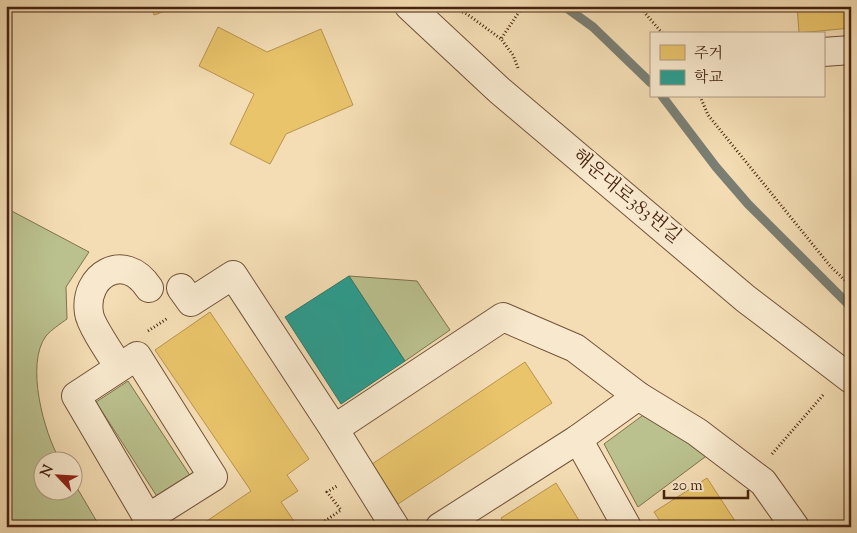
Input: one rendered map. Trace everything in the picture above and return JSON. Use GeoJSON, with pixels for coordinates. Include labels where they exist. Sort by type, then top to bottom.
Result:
{"type":"FeatureCollection","features":[{"type":"Feature","properties":{"kind":"street","name":"해운대로383번길"},"geometry":{"type":"LineString","coordinates":[[408,6],[515,104],[746,299],[847,376]]}},
{"type":"Feature","properties":{"kind":"street"},"geometry":{"type":"LineString","coordinates":[[824,52],[851,50]]}},
{"type":"Feature","properties":{"kind":"street"},"geometry":{"type":"LineString","coordinates":[[128,361],[76,396],[150,522],[213,477],[128,361],[89,314],[90,295],[97,281],[112,269],[128,269],[143,279],[149,288]]}},
{"type":"Feature","properties":{"kind":"street"},"geometry":{"type":"LineString","coordinates":[[186,295],[234,275],[334,428],[395,527]]}},
{"type":"Feature","properties":{"kind":"street"},"geometry":{"type":"LineString","coordinates":[[334,428],[503,317],[575,348],[638,396],[697,432],[763,482],[795,527]]}},
{"type":"Feature","properties":{"kind":"street"},"geometry":{"type":"LineString","coordinates":[[440,527],[578,439],[638,396]]}},
{"type":"Feature","properties":{"kind":"street"},"geometry":{"type":"LineString","coordinates":[[578,439],[627,527]]}},
{"type":"Feature","properties":{"kind":"path"},"geometry":{"type":"LineString","coordinates":[[450,6],[468,14],[500,39],[513,55],[525,84],[515,104]]}},
{"type":"Feature","properties":{"kind":"path"},"geometry":{"type":"LineString","coordinates":[[500,39],[524,6]]}},
{"type":"Feature","properties":{"kind":"path"},"geometry":{"type":"LineString","coordinates":[[639,6],[661,32]]}},
{"type":"Feature","properties":{"kind":"path"},"geometry":{"type":"LineString","coordinates":[[701,98],[708,115],[831,267],[851,286]]}},
{"type":"Feature","properties":{"kind":"path"},"geometry":{"type":"LineString","coordinates":[[128,361],[151,346],[143,335],[186,295]]}},
{"type":"Feature","properties":{"kind":"path"},"geometry":{"type":"LineString","coordinates":[[754,475],[847,376]]}},
{"type":"Feature","properties":{"kind":"path"},"geometry":{"type":"LineString","coordinates":[[316,527],[341,510],[328,492],[361,471]]}},
{"type":"Feature","properties":{"kind":"green space"},"geometry":{"type":"Polygon","coordinates":[[[6,208],[89,252],[66,287],[67,319],[46,336],[40,348],[37,363],[39,398],[48,433],[55,450],[32,450],[32,500],[82,500],[82,496],[100,527],[6,527],[6,208]]]}},
{"type":"Feature","properties":{"kind":"green space"},"geometry":{"type":"Polygon","coordinates":[[[349,276],[417,281],[450,330],[405,361],[349,276]]]}},
{"type":"Feature","properties":{"kind":"green space"},"geometry":{"type":"Polygon","coordinates":[[[128,381],[191,477],[158,498],[96,402],[128,381]]]}},
{"type":"Feature","properties":{"kind":"green space"},"geometry":{"type":"Polygon","coordinates":[[[646,413],[709,454],[638,507],[604,444],[646,413]]]}},
{"type":"Feature","properties":{"kind":"building: 주거"},"geometry":{"type":"Polygon","coordinates":[[[151,6],[180,6],[154,15],[151,6]]]}},
{"type":"Feature","properties":{"kind":"building: 주거"},"geometry":{"type":"Polygon","coordinates":[[[797,6],[851,6],[851,28],[799,32],[797,6]]]}},
{"type":"Feature","properties":{"kind":"building: 주거"},"geometry":{"type":"Polygon","coordinates":[[[218,27],[267,52],[321,29],[353,105],[286,134],[270,164],[230,144],[254,94],[199,66],[218,27]]]}},
{"type":"Feature","properties":{"kind":"building: 주거"},"geometry":{"type":"Polygon","coordinates":[[[210,312],[309,459],[287,475],[298,491],[281,502],[296,524],[291,527],[198,527],[251,491],[155,350],[210,312]]]}},
{"type":"Feature","properties":{"kind":"building: 주거"},"geometry":{"type":"Polygon","coordinates":[[[525,362],[552,403],[398,504],[372,464],[525,362]]]}},
{"type":"Feature","properties":{"kind":"building: 주거"},"geometry":{"type":"Polygon","coordinates":[[[707,478],[739,527],[664,527],[654,512],[707,478]]]}},
{"type":"Feature","properties":{"kind":"building: 주거"},"geometry":{"type":"Polygon","coordinates":[[[556,483],[583,527],[507,527],[501,518],[556,483]]]}},
{"type":"Feature","properties":{"kind":"building: 학교"},"geometry":{"type":"Polygon","coordinates":[[[349,276],[405,361],[341,404],[285,317],[349,276]]]}},
{"type":"Feature","properties":{"kind":"waterway"},"geometry":{"type":"LineString","coordinates":[[564,6],[593,27],[650,82]]}},
{"type":"Feature","properties":{"kind":"waterway"},"geometry":{"type":"LineString","coordinates":[[664,98],[716,167],[748,204],[851,307]]}}]}
